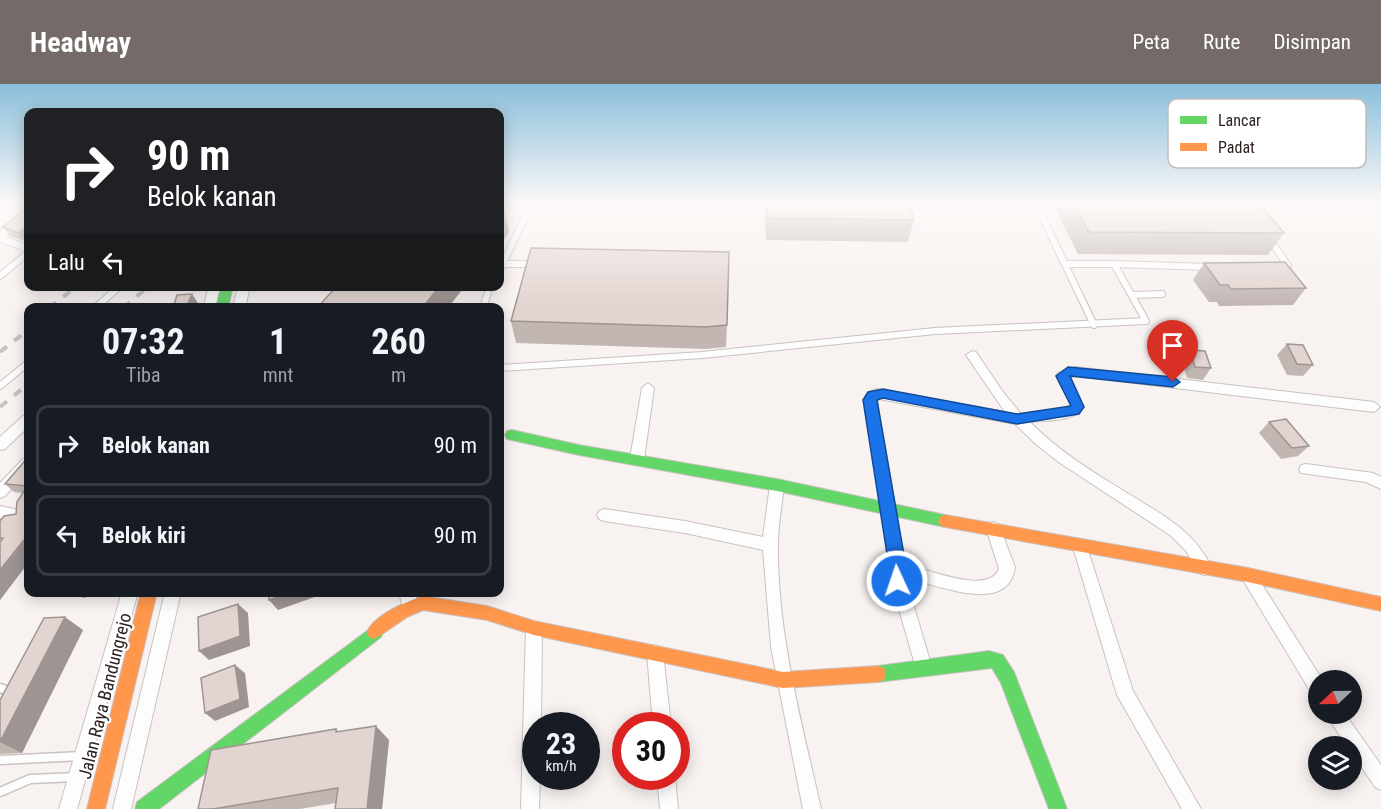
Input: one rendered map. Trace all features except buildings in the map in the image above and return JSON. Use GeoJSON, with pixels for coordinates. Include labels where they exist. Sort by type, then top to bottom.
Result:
{"type":"FeatureCollection","features":[{"type":"Feature","properties":{"kind":"street"},"geometry":{"type":"LineString","coordinates":[[2,238],[24,249]]}},
{"type":"Feature","properties":{"kind":"street"},"geometry":{"type":"LineString","coordinates":[[972,356],[1017,419],[1054,452],[1172,527],[1196,550],[1204,568]]}},
{"type":"Feature","properties":{"kind":"street"},"geometry":{"type":"LineString","coordinates":[[924,668],[897,581],[899,572],[870,400],[873,396],[883,394],[1017,419],[1075,411],[1078,407],[1062,376],[1075,371],[1374,407]]}},
{"type":"Feature","properties":{"kind":"street"},"geometry":{"type":"LineString","coordinates":[[637,459],[648,388]]}},
{"type":"Feature","properties":{"kind":"street"},"geometry":{"type":"LineString","coordinates":[[0,445],[24,424]]}},
{"type":"Feature","properties":{"kind":"street"},"geometry":{"type":"LineString","coordinates":[[513,435],[777,484],[888,510],[993,528],[1080,547],[1248,575],[1381,604]]}},
{"type":"Feature","properties":{"kind":"street"},"geometry":{"type":"LineString","coordinates":[[0,492],[24,467]]}},
{"type":"Feature","properties":{"kind":"street"},"geometry":{"type":"LineString","coordinates":[[1306,469],[1368,477],[1381,483]]}},
{"type":"Feature","properties":{"kind":"street"},"geometry":{"type":"LineString","coordinates":[[777,484],[770,545],[774,616],[783,680],[812,809]]}},
{"type":"Feature","properties":{"kind":"street"},"geometry":{"type":"LineString","coordinates":[[0,512],[24,517]]}},
{"type":"Feature","properties":{"kind":"street"},"geometry":{"type":"LineString","coordinates":[[604,514],[685,527],[770,545]]}},
{"type":"Feature","properties":{"kind":"street"},"geometry":{"type":"LineString","coordinates":[[899,572],[975,588],[998,584],[1005,576],[1007,568],[993,528]]}},
{"type":"Feature","properties":{"kind":"street"},"geometry":{"type":"LineString","coordinates":[[1080,547],[1126,696],[1192,809]]}},
{"type":"Feature","properties":{"kind":"street"},"geometry":{"type":"LineString","coordinates":[[1248,575],[1308,672]]}},
{"type":"Feature","properties":{"kind":"street"},"geometry":{"type":"LineString","coordinates":[[68,809],[129,597]]}},
{"type":"Feature","properties":{"kind":"street","name":"Jalan Raya Bandungrejo"},"geometry":{"type":"LineString","coordinates":[[96,809],[148,597]]}},
{"type":"Feature","properties":{"kind":"street"},"geometry":{"type":"LineString","coordinates":[[122,809],[172,597]]}},
{"type":"Feature","properties":{"kind":"street"},"geometry":{"type":"LineString","coordinates":[[144,809],[408,600],[487,614],[534,628],[783,680],[872,675],[989,659],[997,661],[1008,678],[1058,809]]}},
{"type":"Feature","properties":{"kind":"street"},"geometry":{"type":"LineString","coordinates":[[530,809],[534,628]]}},
{"type":"Feature","properties":{"kind":"street"},"geometry":{"type":"LineString","coordinates":[[655,653],[661,712]]}},
{"type":"Feature","properties":{"kind":"street"},"geometry":{"type":"LineString","coordinates":[[1342,724],[1381,782]]}},
{"type":"Feature","properties":{"kind":"street"},"geometry":{"type":"LineString","coordinates":[[667,790],[669,809]]}},
{"type":"Feature","properties":{"kind":"lane"},"geometry":{"type":"LineString","coordinates":[[504,262],[515,238]]}},
{"type":"Feature","properties":{"kind":"lane"},"geometry":{"type":"LineString","coordinates":[[1053,238],[1094,325]]}},
{"type":"Feature","properties":{"kind":"lane"},"geometry":{"type":"LineString","coordinates":[[1268,238],[1288,266],[1278,270]]}},
{"type":"Feature","properties":{"kind":"lane"},"geometry":{"type":"LineString","coordinates":[[0,276],[24,255]]}},
{"type":"Feature","properties":{"kind":"lane"},"geometry":{"type":"LineString","coordinates":[[504,264],[546,265]]}},
{"type":"Feature","properties":{"kind":"lane"},"geometry":{"type":"LineString","coordinates":[[1066,264],[1220,268]]}},
{"type":"Feature","properties":{"kind":"lane"},"geometry":{"type":"LineString","coordinates":[[504,368],[702,355],[935,331],[1146,321],[1114,264]]}},
{"type":"Feature","properties":{"kind":"lane"},"geometry":{"type":"LineString","coordinates":[[101,303],[114,291]]}},
{"type":"Feature","properties":{"kind":"lane"},"geometry":{"type":"LineString","coordinates":[[1132,295],[1162,294]]}},
{"type":"Feature","properties":{"kind":"lane"},"geometry":{"type":"LineString","coordinates":[[0,386],[24,366]]}},
{"type":"Feature","properties":{"kind":"lane"},"geometry":{"type":"LineString","coordinates":[[0,688],[23,696]]}},
{"type":"Feature","properties":{"kind":"lane"},"geometry":{"type":"LineString","coordinates":[[0,760],[84,756]]}},
{"type":"Feature","properties":{"kind":"lane"},"geometry":{"type":"LineString","coordinates":[[0,792],[30,779],[79,777]]}},
{"type":"Feature","properties":{"kind":"railway"},"geometry":{"type":"LineString","coordinates":[[55,303],[71,291]]}},
{"type":"Feature","properties":{"kind":"railway"},"geometry":{"type":"LineString","coordinates":[[129,303],[143,291]]}},
{"type":"Feature","properties":{"kind":"railway"},"geometry":{"type":"LineString","coordinates":[[0,352],[24,333]]}},
{"type":"Feature","properties":{"kind":"railway"},"geometry":{"type":"LineString","coordinates":[[0,407],[24,387]]}},
{"type":"Feature","properties":{"kind":"traffic: fast"},"geometry":{"type":"LineString","coordinates":[[223,303],[226,291]]}},
{"type":"Feature","properties":{"kind":"traffic: fast"},"geometry":{"type":"LineString","coordinates":[[512,435],[579,450],[777,485],[945,521]]}},
{"type":"Feature","properties":{"kind":"traffic: fast"},"geometry":{"type":"LineString","coordinates":[[144,809],[375,632]]}},
{"type":"Feature","properties":{"kind":"traffic: fast"},"geometry":{"type":"LineString","coordinates":[[878,674],[989,659],[997,661],[1008,678],[1058,809]]}},
{"type":"Feature","properties":{"kind":"traffic: slow"},"geometry":{"type":"LineString","coordinates":[[945,521],[1248,575],[1381,604]]}},
{"type":"Feature","properties":{"kind":"traffic: slow"},"geometry":{"type":"LineString","coordinates":[[96,809],[148,597]]}},
{"type":"Feature","properties":{"kind":"traffic: slow"},"geometry":{"type":"LineString","coordinates":[[375,632],[401,612],[423,603],[487,613],[534,628],[783,680],[878,674]]}},
{"type":"Feature","properties":{"kind":"route"},"geometry":{"type":"LineString","coordinates":[[897,581],[899,572],[870,400],[873,396],[879,393],[1017,419],[1075,411],[1078,407],[1062,376],[1068,372],[1173,382]]}}]}
